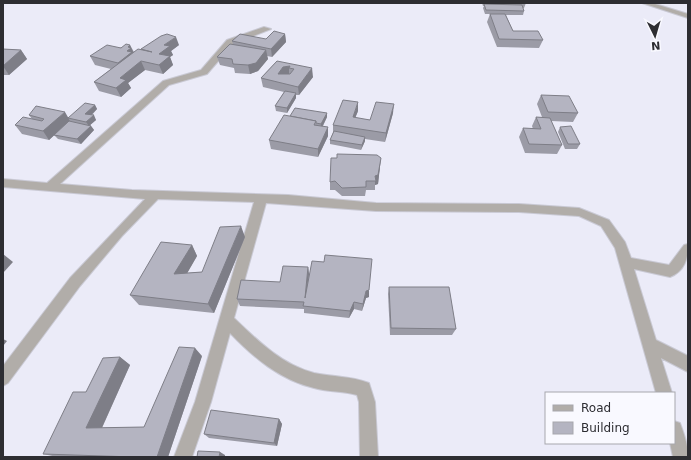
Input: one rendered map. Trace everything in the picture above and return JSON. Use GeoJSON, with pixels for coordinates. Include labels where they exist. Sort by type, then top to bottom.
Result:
{"type":"FeatureCollection","features":[{"type":"Feature","properties":{"kind":"street"},"geometry":{"type":"LineString","coordinates":[[645,3],[688,16]]}},
{"type":"Feature","properties":{"kind":"street"},"geometry":{"type":"LineString","coordinates":[[48,188],[166,83],[204,72],[230,42],[267,29]]}},
{"type":"Feature","properties":{"kind":"street"},"geometry":{"type":"LineString","coordinates":[[3,183],[154,196],[288,199],[376,207],[519,208],[579,212],[591,216],[604,224],[621,246],[664,392]]}},
{"type":"Feature","properties":{"kind":"street"},"geometry":{"type":"LineString","coordinates":[[3,378],[76,282],[118,233],[154,196]]}},
{"type":"Feature","properties":{"kind":"street"},"geometry":{"type":"LineString","coordinates":[[183,457],[203,402],[261,199]]}},
{"type":"Feature","properties":{"kind":"street"},"geometry":{"type":"LineString","coordinates":[[625,262],[670,271],[674,269],[688,249]]}},
{"type":"Feature","properties":{"kind":"street"},"geometry":{"type":"LineString","coordinates":[[227,320],[251,344],[287,371],[315,380],[354,386],[363,389],[367,402],[369,457]]}},
{"type":"Feature","properties":{"kind":"street"},"geometry":{"type":"LineString","coordinates":[[650,345],[688,364]]}},
{"type":"Feature","properties":{"kind":"street"},"geometry":{"type":"LineString","coordinates":[[675,432],[682,457]]}},
{"type":"Feature","properties":{"kind":"building"},"geometry":{"type":"Polygon","coordinates":[[[484,4],[522,5],[524,11],[486,10],[484,4]]]}},
{"type":"Feature","properties":{"kind":"building"},"geometry":{"type":"Polygon","coordinates":[[[490,14],[505,14],[513,31],[538,31],[543,40],[499,39],[490,14]]]}},
{"type":"Feature","properties":{"kind":"building"},"geometry":{"type":"Polygon","coordinates":[[[274,31],[285,34],[271,49],[232,41],[240,34],[266,39],[274,31]]]}},
{"type":"Feature","properties":{"kind":"building"},"geometry":{"type":"Polygon","coordinates":[[[167,34],[176,37],[164,45],[170,46],[159,54],[170,56],[159,65],[141,61],[120,78],[126,80],[116,88],[94,82],[138,49],[152,52],[141,49],[161,36],[167,34]]]}},
{"type":"Feature","properties":{"kind":"building"},"geometry":{"type":"Polygon","coordinates":[[[126,44],[130,45],[128,47],[131,48],[127,51],[132,52],[118,63],[90,56],[107,45],[121,48],[126,44]]]}},
{"type":"Feature","properties":{"kind":"building"},"geometry":{"type":"Polygon","coordinates":[[[230,44],[266,50],[256,63],[248,65],[233,64],[232,59],[217,57],[230,44]]]}},
{"type":"Feature","properties":{"kind":"building"},"geometry":{"type":"Polygon","coordinates":[[[3,49],[21,50],[3,66],[3,49]]]}},
{"type":"Feature","properties":{"kind":"building"},"geometry":{"type":"Polygon","coordinates":[[[277,61],[312,68],[298,87],[261,78],[277,61]],[[290,66],[283,67],[278,74],[290,74],[294,69],[289,68],[290,66]]]}},
{"type":"Feature","properties":{"kind":"building"},"geometry":{"type":"Polygon","coordinates":[[[285,91],[296,93],[287,108],[275,106],[285,91]]]}},
{"type":"Feature","properties":{"kind":"building"},"geometry":{"type":"Polygon","coordinates":[[[541,95],[569,96],[578,113],[548,112],[541,95]]]}},
{"type":"Feature","properties":{"kind":"building"},"geometry":{"type":"Polygon","coordinates":[[[343,100],[358,102],[353,117],[370,120],[376,102],[394,104],[386,133],[333,125],[343,100]]]}},
{"type":"Feature","properties":{"kind":"building"},"geometry":{"type":"Polygon","coordinates":[[[85,103],[95,105],[85,114],[94,115],[86,122],[68,118],[85,103]]]}},
{"type":"Feature","properties":{"kind":"building"},"geometry":{"type":"Polygon","coordinates":[[[36,106],[65,112],[43,131],[15,125],[23,117],[42,121],[44,119],[29,115],[36,106]]]}},
{"type":"Feature","properties":{"kind":"building"},"geometry":{"type":"Polygon","coordinates":[[[295,108],[327,113],[321,124],[316,123],[316,121],[290,116],[295,108]]]}},
{"type":"Feature","properties":{"kind":"building"},"geometry":{"type":"Polygon","coordinates":[[[284,115],[316,121],[314,125],[328,127],[318,149],[269,140],[284,115]]]}},
{"type":"Feature","properties":{"kind":"building"},"geometry":{"type":"Polygon","coordinates":[[[536,117],[550,118],[562,145],[529,144],[523,128],[541,129],[536,117]]]}},
{"type":"Feature","properties":{"kind":"building"},"geometry":{"type":"Polygon","coordinates":[[[69,121],[91,126],[77,139],[54,135],[69,121]]]}},
{"type":"Feature","properties":{"kind":"building"},"geometry":{"type":"Polygon","coordinates":[[[571,126],[580,144],[568,144],[560,127],[571,126]]]}},
{"type":"Feature","properties":{"kind":"building"},"geometry":{"type":"Polygon","coordinates":[[[334,131],[365,137],[362,145],[330,140],[334,131]]]}},
{"type":"Feature","properties":{"kind":"building"},"geometry":{"type":"Polygon","coordinates":[[[337,154],[377,155],[381,158],[378,175],[375,176],[376,181],[366,181],[366,187],[342,188],[335,181],[330,182],[331,158],[337,158],[337,154]]]}},
{"type":"Feature","properties":{"kind":"building"},"geometry":{"type":"Polygon","coordinates":[[[241,226],[208,304],[130,295],[161,242],[192,245],[174,274],[202,272],[220,227],[241,226]]]}},
{"type":"Feature","properties":{"kind":"building"},"geometry":{"type":"Polygon","coordinates":[[[325,255],[372,259],[369,290],[366,291],[363,304],[354,302],[350,311],[303,306],[304,302],[237,299],[241,280],[280,282],[283,266],[308,267],[305,298],[312,261],[324,262],[325,255]]]}},
{"type":"Feature","properties":{"kind":"building"},"geometry":{"type":"Polygon","coordinates":[[[389,287],[449,287],[456,329],[391,328],[389,287]]]}},
{"type":"Feature","properties":{"kind":"building"},"geometry":{"type":"Polygon","coordinates":[[[179,347],[195,348],[157,457],[43,454],[73,392],[86,392],[103,358],[120,357],[86,428],[144,427],[179,347]]]}},
{"type":"Feature","properties":{"kind":"building"},"geometry":{"type":"Polygon","coordinates":[[[211,410],[279,419],[274,443],[204,434],[211,410]]]}},
{"type":"Feature","properties":{"kind":"building"},"geometry":{"type":"Polygon","coordinates":[[[198,451],[220,452],[219,457],[197,457],[198,451]]]}}]}
